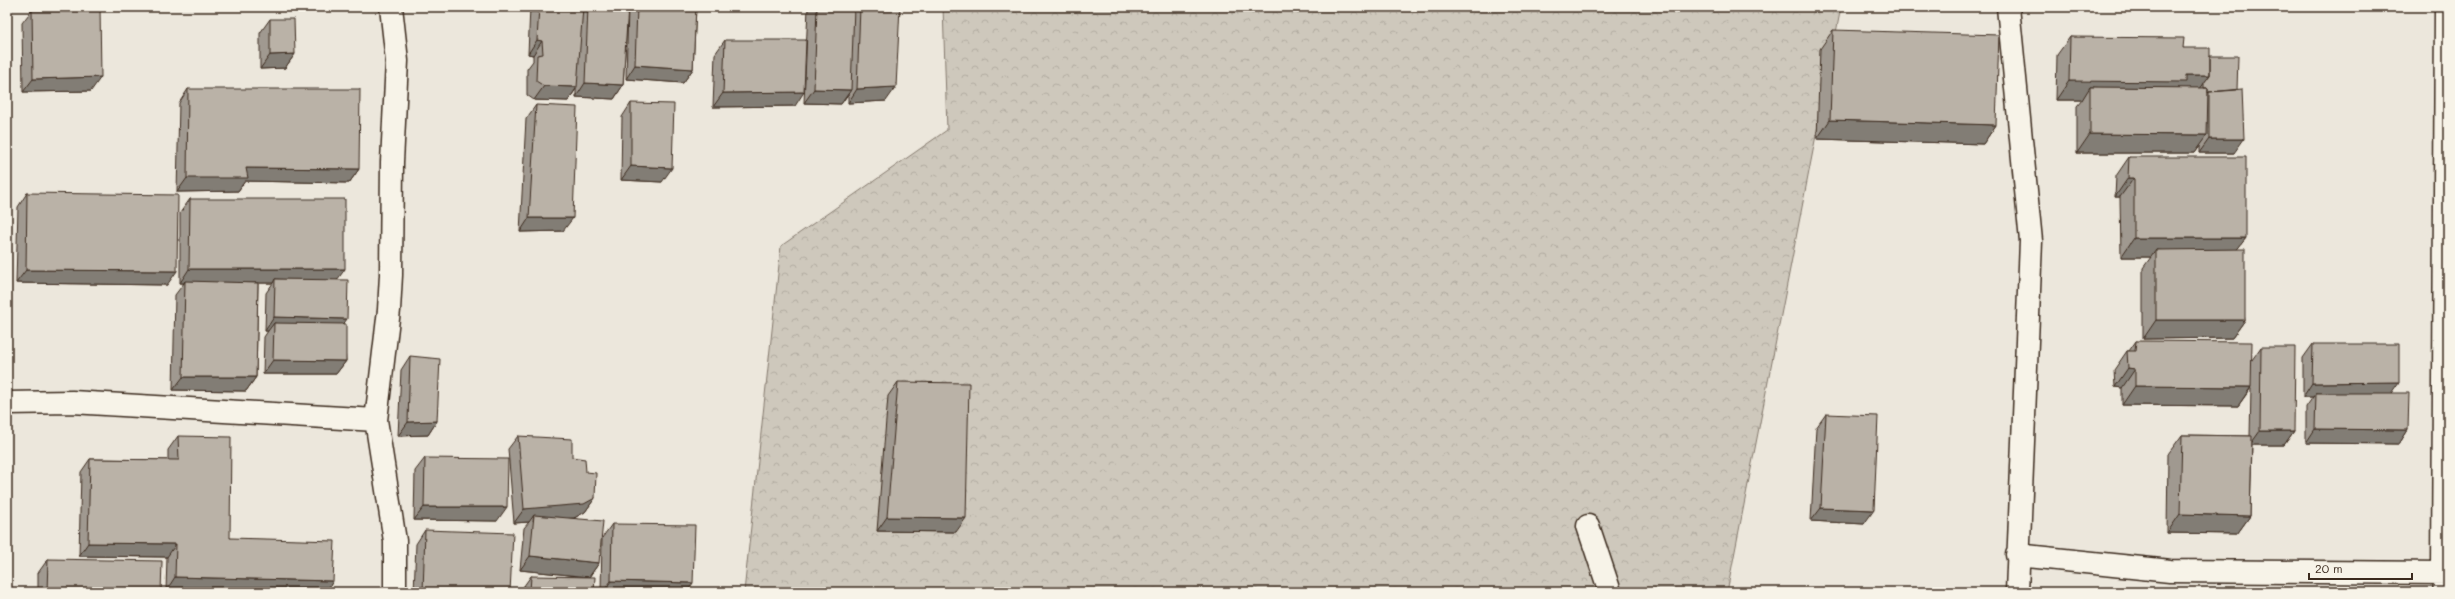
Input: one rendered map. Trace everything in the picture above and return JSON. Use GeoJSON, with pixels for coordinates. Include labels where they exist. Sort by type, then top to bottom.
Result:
{"type":"FeatureCollection","features":[{"type":"Feature","properties":{"kind":"street"},"geometry":{"type":"LineString","coordinates":[[390,7],[397,61],[392,162],[391,275],[389,310],[376,420],[395,541],[395,592]]}},
{"type":"Feature","properties":{"kind":"street"},"geometry":{"type":"LineString","coordinates":[[2008,7],[2031,241],[2017,555],[2017,592]]}},
{"type":"Feature","properties":{"kind":"street"},"geometry":{"type":"LineString","coordinates":[[2017,555],[2170,571],[2446,579],[2446,7]]}},
{"type":"Feature","properties":{"kind":"street"},"geometry":{"type":"LineString","coordinates":[[7,403],[72,402],[376,420]]}},
{"type":"Feature","properties":{"kind":"street"},"geometry":{"type":"LineString","coordinates":[[1588,526],[1610,592]]}},
{"type":"Feature","properties":{"kind":"green space"},"geometry":{"type":"Polygon","coordinates":[[[943,7],[1841,7],[1727,592],[744,592],[781,246],[947,130],[943,7]]]}},
{"type":"Feature","properties":{"kind":"building"},"geometry":{"type":"Polygon","coordinates":[[[539,7],[583,7],[577,87],[544,86],[536,81],[537,55],[543,54],[542,41],[537,40],[539,7]]]}},
{"type":"Feature","properties":{"kind":"building"},"geometry":{"type":"Polygon","coordinates":[[[588,7],[628,7],[623,85],[585,83],[588,7]]]}},
{"type":"Feature","properties":{"kind":"building"},"geometry":{"type":"Polygon","coordinates":[[[637,7],[696,7],[693,69],[635,65],[637,7]]]}},
{"type":"Feature","properties":{"kind":"building"},"geometry":{"type":"Polygon","coordinates":[[[817,7],[854,7],[851,90],[814,89],[817,7]]]}},
{"type":"Feature","properties":{"kind":"building"},"geometry":{"type":"Polygon","coordinates":[[[860,7],[900,7],[896,87],[857,89],[860,7]]]}},
{"type":"Feature","properties":{"kind":"building"},"geometry":{"type":"Polygon","coordinates":[[[100,8],[101,77],[33,79],[32,10],[100,8]]]}},
{"type":"Feature","properties":{"kind":"building"},"geometry":{"type":"Polygon","coordinates":[[[270,19],[294,19],[295,54],[270,55],[270,19]]]}},
{"type":"Feature","properties":{"kind":"building"},"geometry":{"type":"Polygon","coordinates":[[[1833,30],[1999,35],[1996,125],[1830,120],[1833,30]]]}},
{"type":"Feature","properties":{"kind":"building"},"geometry":{"type":"Polygon","coordinates":[[[2070,37],[2184,38],[2183,48],[2210,48],[2210,75],[2186,75],[2186,82],[2069,81],[2070,37]]]}},
{"type":"Feature","properties":{"kind":"building"},"geometry":{"type":"Polygon","coordinates":[[[725,40],[806,40],[804,92],[723,93],[725,40]]]}},
{"type":"Feature","properties":{"kind":"building"},"geometry":{"type":"Polygon","coordinates":[[[2210,56],[2238,56],[2237,90],[2208,93],[2208,88],[2204,88],[2204,83],[2210,75],[2210,56]]]}},
{"type":"Feature","properties":{"kind":"building"},"geometry":{"type":"Polygon","coordinates":[[[2090,87],[2208,88],[2207,135],[2090,134],[2090,87]]]}},
{"type":"Feature","properties":{"kind":"building"},"geometry":{"type":"Polygon","coordinates":[[[188,89],[360,89],[359,169],[246,168],[248,178],[187,178],[188,89]]]}},
{"type":"Feature","properties":{"kind":"building"},"geometry":{"type":"Polygon","coordinates":[[[2242,89],[2244,139],[2209,139],[2209,92],[2242,89]]]}},
{"type":"Feature","properties":{"kind":"building"},"geometry":{"type":"Polygon","coordinates":[[[631,103],[674,104],[672,168],[631,166],[631,103]]]}},
{"type":"Feature","properties":{"kind":"building"},"geometry":{"type":"Polygon","coordinates":[[[536,105],[577,107],[573,218],[529,218],[536,105]]]}},
{"type":"Feature","properties":{"kind":"building"},"geometry":{"type":"Polygon","coordinates":[[[2129,157],[2246,157],[2246,238],[2134,238],[2134,178],[2128,178],[2129,157]]]}},
{"type":"Feature","properties":{"kind":"building"},"geometry":{"type":"Polygon","coordinates":[[[27,193],[178,195],[177,271],[26,270],[27,193]]]}},
{"type":"Feature","properties":{"kind":"building"},"geometry":{"type":"Polygon","coordinates":[[[190,199],[345,199],[345,269],[189,269],[190,199]]]}},
{"type":"Feature","properties":{"kind":"building"},"geometry":{"type":"Polygon","coordinates":[[[2245,249],[2245,320],[2156,320],[2156,250],[2245,249]]]}},
{"type":"Feature","properties":{"kind":"building"},"geometry":{"type":"Polygon","coordinates":[[[275,279],[348,280],[347,319],[274,317],[275,279]]]}},
{"type":"Feature","properties":{"kind":"building"},"geometry":{"type":"Polygon","coordinates":[[[185,281],[258,283],[256,377],[183,377],[185,281]]]}},
{"type":"Feature","properties":{"kind":"building"},"geometry":{"type":"Polygon","coordinates":[[[274,323],[346,324],[346,361],[273,360],[274,323]]]}},
{"type":"Feature","properties":{"kind":"building"},"geometry":{"type":"Polygon","coordinates":[[[2136,341],[2252,342],[2251,387],[2135,386],[2135,369],[2128,368],[2127,351],[2135,351],[2136,341]]]}},
{"type":"Feature","properties":{"kind":"building"},"geometry":{"type":"Polygon","coordinates":[[[2313,344],[2399,344],[2399,382],[2312,383],[2313,344]]]}},
{"type":"Feature","properties":{"kind":"building"},"geometry":{"type":"Polygon","coordinates":[[[2261,347],[2295,347],[2294,431],[2260,431],[2261,347]]]}},
{"type":"Feature","properties":{"kind":"building"},"geometry":{"type":"Polygon","coordinates":[[[410,356],[440,359],[437,421],[408,422],[410,356]]]}},
{"type":"Feature","properties":{"kind":"building"},"geometry":{"type":"Polygon","coordinates":[[[898,382],[969,383],[966,518],[887,517],[898,382]]]}},
{"type":"Feature","properties":{"kind":"building"},"geometry":{"type":"Polygon","coordinates":[[[2316,393],[2409,393],[2408,430],[2315,429],[2316,393]]]}},
{"type":"Feature","properties":{"kind":"building"},"geometry":{"type":"Polygon","coordinates":[[[1826,414],[1878,416],[1874,510],[1821,508],[1826,414]]]}},
{"type":"Feature","properties":{"kind":"building"},"geometry":{"type":"Polygon","coordinates":[[[2182,435],[2252,436],[2250,516],[2180,514],[2182,435]]]}},
{"type":"Feature","properties":{"kind":"building"},"geometry":{"type":"Polygon","coordinates":[[[178,436],[231,437],[230,538],[335,541],[333,581],[175,577],[176,544],[88,543],[90,459],[179,460],[178,436]]]}},
{"type":"Feature","properties":{"kind":"building"},"geometry":{"type":"Polygon","coordinates":[[[518,436],[572,439],[572,457],[585,459],[586,472],[596,473],[595,498],[584,504],[524,509],[518,436]]]}},
{"type":"Feature","properties":{"kind":"building"},"geometry":{"type":"Polygon","coordinates":[[[425,458],[508,459],[507,507],[424,507],[425,458]]]}},
{"type":"Feature","properties":{"kind":"building"},"geometry":{"type":"Polygon","coordinates":[[[534,515],[603,521],[599,563],[530,556],[534,515]]]}},
{"type":"Feature","properties":{"kind":"building"},"geometry":{"type":"Polygon","coordinates":[[[612,524],[695,525],[693,583],[611,581],[612,524]]]}},
{"type":"Feature","properties":{"kind":"building"},"geometry":{"type":"Polygon","coordinates":[[[425,530],[513,533],[510,592],[423,592],[425,530]]]}},
{"type":"Feature","properties":{"kind":"building"},"geometry":{"type":"Polygon","coordinates":[[[48,559],[162,561],[161,592],[47,592],[48,559]]]}},
{"type":"Feature","properties":{"kind":"building"},"geometry":{"type":"Polygon","coordinates":[[[531,576],[595,577],[594,592],[530,592],[531,576]]]}},
{"type":"Feature","properties":{"kind":"building"},"geometry":{"type":"Polygon","coordinates":[[[172,590],[294,592],[172,592],[172,590]]]}},
{"type":"Feature","properties":{"kind":"building"},"geometry":{"type":"Polygon","coordinates":[[[609,590],[677,592],[609,592],[609,590]]]}}]}
